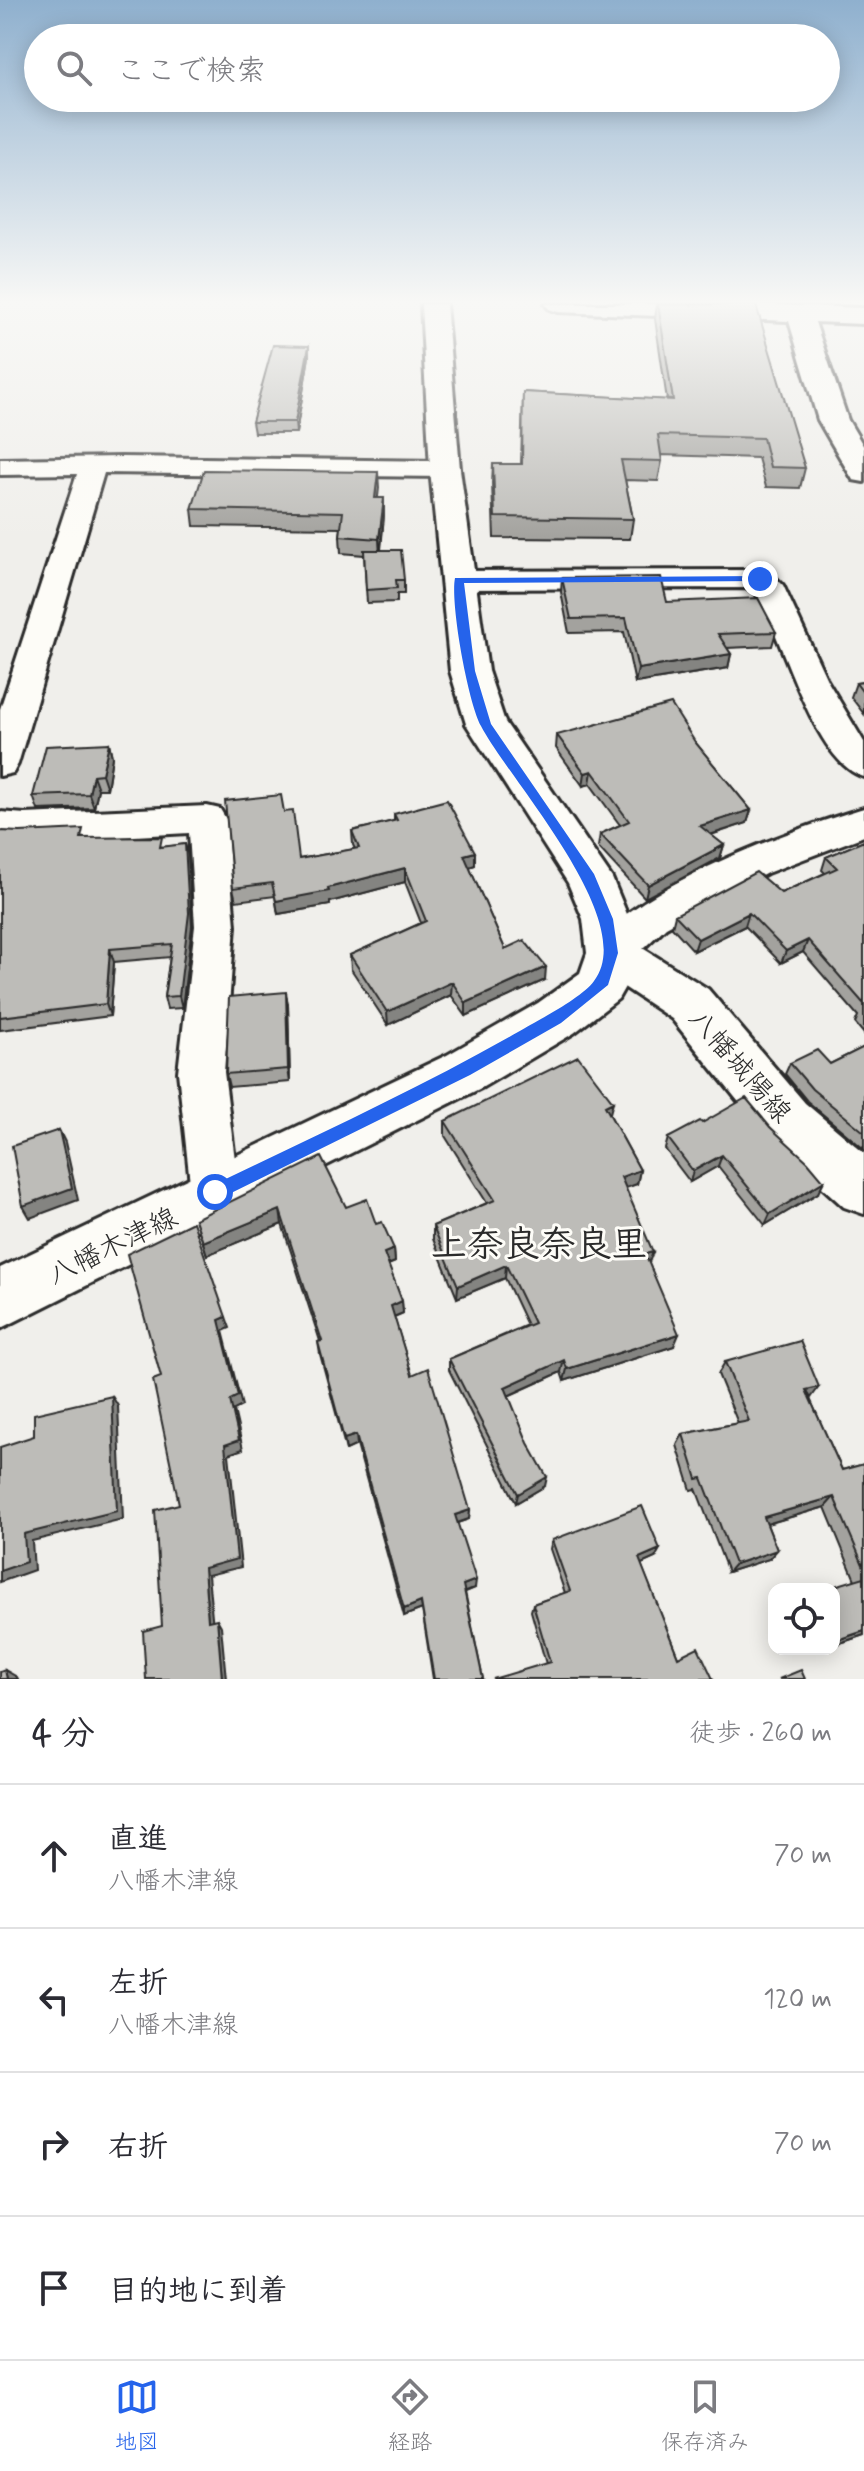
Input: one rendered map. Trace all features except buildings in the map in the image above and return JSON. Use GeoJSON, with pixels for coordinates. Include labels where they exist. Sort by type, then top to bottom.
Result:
{"type":"FeatureCollection","features":[{"type":"Feature","properties":{"kind":"main road"},"geometry":{"type":"LineString","coordinates":[[439,382],[445,469],[469,671],[486,724],[589,878],[606,919],[611,953]]}},
{"type":"Feature","properties":{"kind":"main road"},"geometry":{"type":"LineString","coordinates":[[821,382],[833,420],[864,473]]}},
{"type":"Feature","properties":{"kind":"main road","name":"八幡城陽線"},"geometry":{"type":"LineString","coordinates":[[611,953],[690,1004],[786,1120],[864,1188]]}},
{"type":"Feature","properties":{"kind":"main road","name":"八幡木津線"},"geometry":{"type":"LineString","coordinates":[[0,1299],[465,1071],[556,1018],[601,985],[611,953]]}},
{"type":"Feature","properties":{"kind":"street"},"geometry":{"type":"LineString","coordinates":[[0,467],[93,465],[445,469]]}},
{"type":"Feature","properties":{"kind":"street"},"geometry":{"type":"LineString","coordinates":[[0,764],[93,465]]}},
{"type":"Feature","properties":{"kind":"street"},"geometry":{"type":"LineString","coordinates":[[459,580],[760,579],[768,585],[818,694],[855,756],[864,765]]}},
{"type":"Feature","properties":{"kind":"street"},"geometry":{"type":"LineString","coordinates":[[0,826],[25,828],[207,819],[215,926],[201,1072],[215,1192]]}},
{"type":"Feature","properties":{"kind":"street"},"geometry":{"type":"LineString","coordinates":[[611,953],[652,916],[753,863],[864,821]]}},
{"type":"Feature","properties":{"kind":"district","name":"上奈良奈良里"},"geometry":{"type":"Point","coordinates":[539,1243]}},
{"type":"Feature","properties":{"kind":"route"},"geometry":{"type":"LineString","coordinates":[[215,1192],[465,1071],[556,1018],[601,985],[611,953],[606,919],[589,878],[486,724],[469,671],[459,580],[760,579]]}}]}
